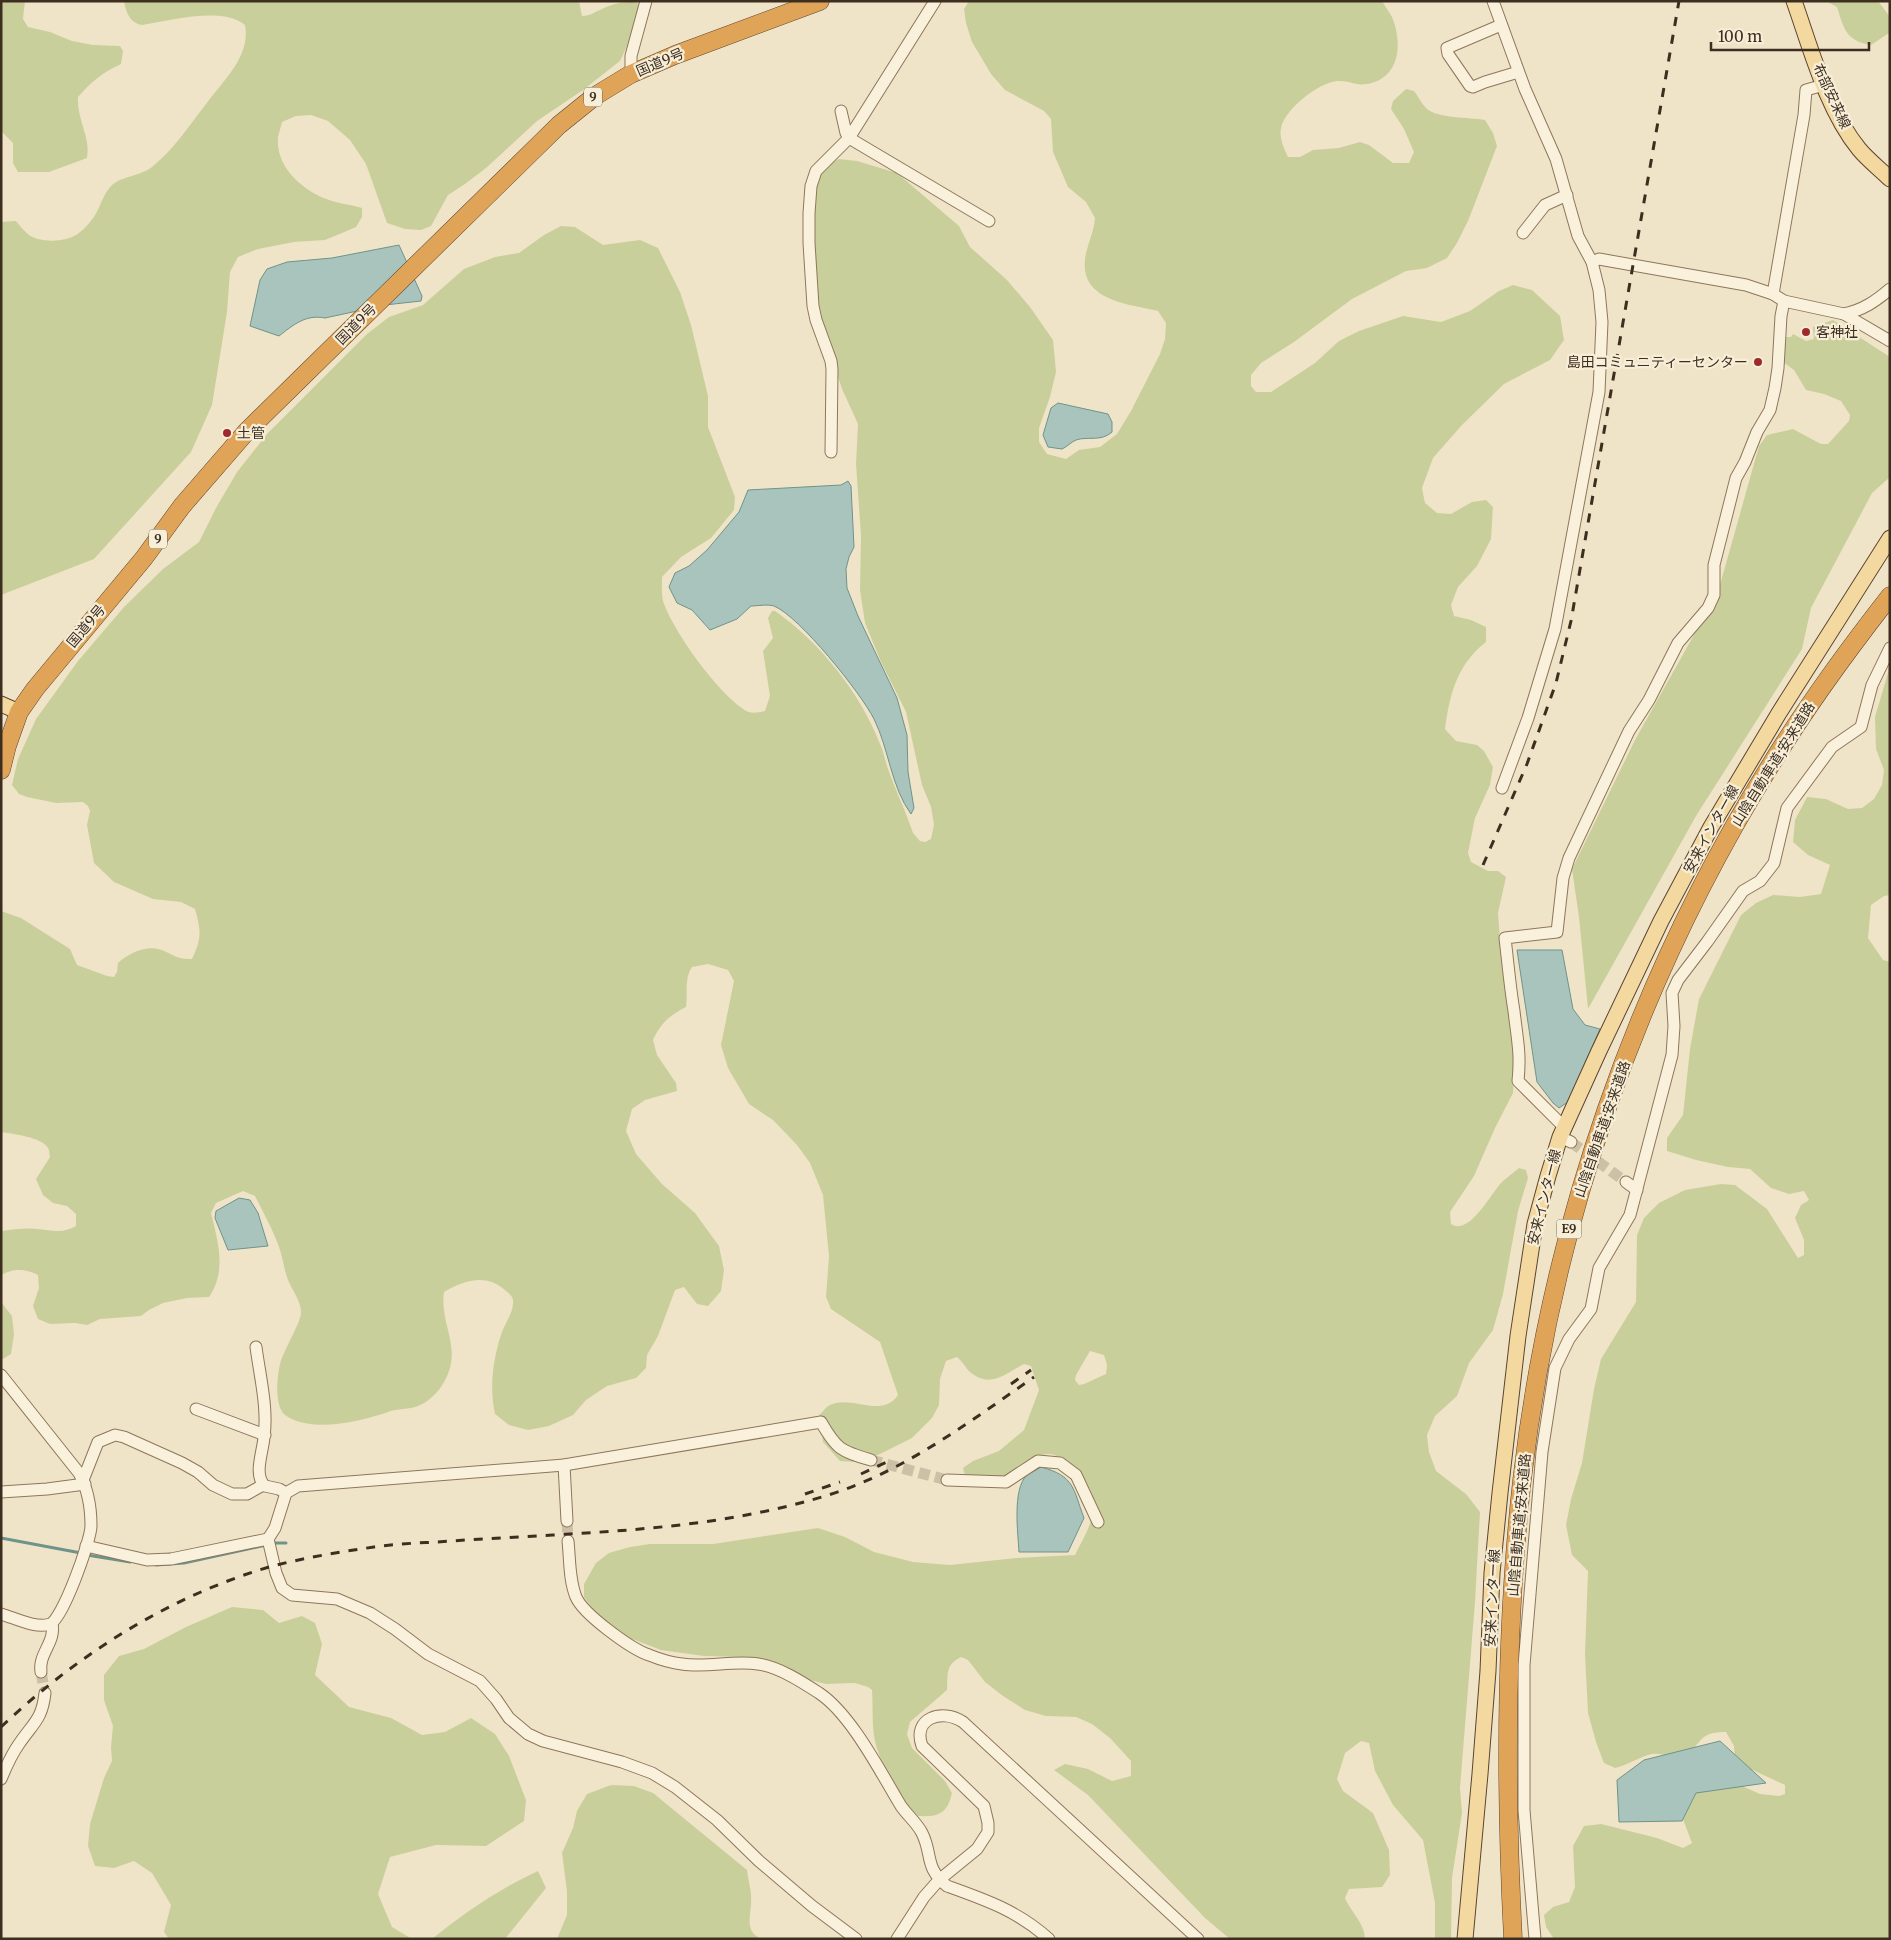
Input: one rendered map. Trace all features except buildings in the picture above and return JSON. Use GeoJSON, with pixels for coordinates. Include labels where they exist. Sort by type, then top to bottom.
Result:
{"type":"FeatureCollection","features":[{"type":"Feature","properties":{"kind":"highway","name":"国道9号"},"geometry":{"type":"LineString","coordinates":[[1,770],[19,712],[35,689],[77,636],[144,558],[182,506],[247,431],[560,125],[595,96],[631,74],[675,55],[820,1]]}},
{"type":"Feature","properties":{"kind":"highway","name":"山陰自動車道;安来道路"},"geometry":{"type":"LineString","coordinates":[[1513,1939],[1507,1760],[1509,1652],[1514,1565],[1522,1479],[1534,1395],[1568,1232],[1593,1148],[1619,1075],[1652,992],[1687,916],[1728,838],[1770,766],[1816,695],[1890,596]]}},
{"type":"Feature","properties":{"kind":"main road","name":"布部安来線"},"geometry":{"type":"LineString","coordinates":[[1794,1],[1824,85],[1841,120],[1859,149],[1890,179]]}},
{"type":"Feature","properties":{"kind":"main road","name":"安来インター線"},"geometry":{"type":"LineString","coordinates":[[1465,1939],[1488,1671],[1493,1564],[1518,1336],[1535,1224],[1565,1135],[1661,921],[1711,827],[1790,696],[1890,538]]}},
{"type":"Feature","properties":{"kind":"main road"},"geometry":{"type":"LineString","coordinates":[[1,704],[19,712]]}},
{"type":"Feature","properties":{"kind":"street"},"geometry":{"type":"LineString","coordinates":[[631,74],[631,56],[646,1]]}},
{"type":"Feature","properties":{"kind":"street"},"geometry":{"type":"LineString","coordinates":[[831,452],[830,401],[832,369],[813,306],[809,243],[809,196],[816,171],[849,138],[935,1]]}},
{"type":"Feature","properties":{"kind":"street"},"geometry":{"type":"LineString","coordinates":[[1492,1],[1525,89],[1556,159],[1578,236],[1592,262],[1599,290],[1602,322],[1599,392],[1555,628],[1528,718],[1502,788]]}},
{"type":"Feature","properties":{"kind":"street"},"geometry":{"type":"LineString","coordinates":[[1501,25],[1444,49],[1470,86],[1473,87],[1515,73]]}},
{"type":"Feature","properties":{"kind":"street"},"geometry":{"type":"LineString","coordinates":[[1773,294],[1804,115],[1806,90],[1824,85]]}},
{"type":"Feature","properties":{"kind":"street"},"geometry":{"type":"LineString","coordinates":[[841,111],[849,138],[989,221]]}},
{"type":"Feature","properties":{"kind":"street"},"geometry":{"type":"LineString","coordinates":[[1522,234],[1545,205],[1567,196]]}},
{"type":"Feature","properties":{"kind":"street"},"geometry":{"type":"LineString","coordinates":[[1592,262],[1599,259],[1746,285],[1773,294],[1784,301],[1844,314],[1890,341]]}},
{"type":"Feature","properties":{"kind":"street"},"geometry":{"type":"LineString","coordinates":[[1844,314],[1858,311],[1890,289]]}},
{"type":"Feature","properties":{"kind":"street"},"geometry":{"type":"LineString","coordinates":[[1565,1135],[1518,1081],[1520,1060],[1519,1038],[1505,938],[1557,932],[1562,878],[1620,749],[1678,643],[1708,608],[1714,595],[1714,565],[1736,478],[1772,403],[1778,368],[1779,332],[1784,301]]}},
{"type":"Feature","properties":{"kind":"street"},"geometry":{"type":"LineString","coordinates":[[1535,1939],[1524,1810],[1524,1665],[1533,1540],[1542,1452],[1555,1368],[1569,1339],[1592,1309],[1599,1268],[1630,1215],[1672,1055],[1674,1026],[1672,993],[1678,980],[1708,942],[1743,890],[1760,880],[1774,863],[1787,808],[1832,747],[1861,726],[1872,685],[1890,648]]}},
{"type":"Feature","properties":{"kind":"street"},"geometry":{"type":"LineString","coordinates":[[1626,1182],[1637,1190]]}},
{"type":"Feature","properties":{"kind":"street"},"geometry":{"type":"LineString","coordinates":[[256,1347],[264,1405],[265,1435],[259,1471],[260,1478],[263,1485],[286,1493]]}},
{"type":"Feature","properties":{"kind":"street"},"geometry":{"type":"LineString","coordinates":[[1,1375],[68,1458],[84,1482],[90,1508],[91,1528],[72,1587],[57,1620],[52,1624],[32,1624],[1,1614]]}},
{"type":"Feature","properties":{"kind":"street"},"geometry":{"type":"LineString","coordinates":[[196,1409],[265,1435]]}},
{"type":"Feature","properties":{"kind":"street"},"geometry":{"type":"LineString","coordinates":[[856,1939],[812,1906],[759,1861],[717,1820],[668,1782],[652,1773],[622,1762],[543,1741],[528,1734],[509,1718],[480,1681],[428,1654],[370,1613],[337,1600],[292,1595],[282,1588],[276,1573],[268,1539],[275,1528],[286,1493],[298,1486],[564,1465],[821,1422],[833,1443],[848,1453],[872,1460]]}},
{"type":"Feature","properties":{"kind":"street"},"geometry":{"type":"LineString","coordinates":[[84,1482],[98,1442],[115,1435],[124,1437],[182,1463],[198,1472],[213,1485],[232,1494],[247,1494],[263,1485]]}},
{"type":"Feature","properties":{"kind":"street"},"geometry":{"type":"LineString","coordinates":[[947,1480],[1006,1482],[1038,1461],[1060,1463],[1076,1475],[1098,1522]]}},
{"type":"Feature","properties":{"kind":"street"},"geometry":{"type":"LineString","coordinates":[[564,1465],[567,1521]]}},
{"type":"Feature","properties":{"kind":"street"},"geometry":{"type":"LineString","coordinates":[[1,1492],[47,1489],[84,1482]]}},
{"type":"Feature","properties":{"kind":"street"},"geometry":{"type":"LineString","coordinates":[[84,1551],[147,1560],[171,1559],[268,1539]]}},
{"type":"Feature","properties":{"kind":"street"},"geometry":{"type":"LineString","coordinates":[[568,1541],[573,1588],[577,1599],[589,1613],[648,1655],[681,1664],[759,1664],[775,1669],[821,1694],[836,1708],[861,1740],[905,1812],[922,1833],[932,1868],[939,1880],[947,1886],[1006,1908],[1031,1924],[1049,1939]]}},
{"type":"Feature","properties":{"kind":"street"},"geometry":{"type":"LineString","coordinates":[[41,1672],[42,1657],[53,1636],[52,1624]]}},
{"type":"Feature","properties":{"kind":"street"},"geometry":{"type":"LineString","coordinates":[[1,1779],[18,1744],[39,1718],[45,1693]]}},
{"type":"Feature","properties":{"kind":"street"},"geometry":{"type":"LineString","coordinates":[[897,1939],[924,1897],[939,1880],[977,1849],[988,1832],[984,1806],[922,1746],[920,1735],[924,1724],[934,1716],[945,1715],[957,1718],[963,1722],[1198,1939]]}},
{"type":"Feature","properties":{"kind":"green space"},"geometry":{"type":"Polygon","coordinates":[[[1,1],[25,1],[23,19],[28,27],[50,32],[72,41],[93,45],[120,46],[123,51],[121,64],[97,78],[78,97],[78,106],[87,143],[87,158],[49,172],[18,172],[13,163],[13,143],[1,131],[1,1]]]}},
{"type":"Feature","properties":{"kind":"green space"},"geometry":{"type":"Polygon","coordinates":[[[124,1],[579,1],[582,16],[590,15],[625,2],[638,3],[639,10],[620,61],[583,90],[537,121],[486,168],[448,195],[431,226],[421,230],[405,229],[387,223],[366,164],[350,140],[328,121],[311,115],[296,116],[282,122],[278,137],[278,148],[281,159],[294,178],[322,197],[362,208],[362,217],[356,227],[325,240],[294,242],[258,249],[238,257],[230,272],[227,312],[212,405],[191,452],[94,559],[1,595],[1,222],[16,221],[29,235],[39,239],[52,241],[66,239],[78,234],[93,218],[111,186],[120,180],[152,167],[174,145],[227,77],[240,58],[244,47],[245,25],[235,19],[223,16],[195,16],[142,25],[134,22],[129,17],[124,1]]]}},
{"type":"Feature","properties":{"kind":"green space"},"geometry":{"type":"Polygon","coordinates":[[[969,1],[1382,1],[1392,17],[1397,38],[1398,48],[1392,67],[1378,81],[1356,84],[1337,81],[1321,87],[1303,98],[1289,113],[1281,128],[1281,139],[1288,157],[1300,157],[1313,150],[1339,148],[1360,142],[1369,145],[1393,163],[1409,163],[1414,152],[1404,129],[1391,109],[1393,101],[1406,89],[1414,91],[1424,106],[1431,112],[1446,116],[1485,120],[1493,133],[1497,146],[1468,221],[1447,258],[1427,268],[1406,271],[1352,299],[1294,342],[1261,363],[1251,375],[1251,386],[1256,392],[1271,392],[1315,363],[1339,341],[1359,331],[1403,316],[1441,322],[1470,311],[1499,291],[1513,285],[1532,290],[1560,316],[1564,340],[1550,360],[1504,384],[1462,425],[1433,458],[1422,488],[1425,503],[1437,513],[1451,514],[1472,502],[1486,500],[1493,507],[1491,539],[1477,566],[1458,587],[1451,605],[1454,616],[1471,620],[1486,627],[1486,642],[1468,660],[1456,681],[1449,703],[1445,729],[1456,741],[1477,745],[1484,751],[1493,767],[1490,785],[1475,818],[1468,853],[1471,862],[1488,871],[1498,871],[1506,877],[1498,913],[1515,1065],[1513,1093],[1474,1176],[1450,1212],[1451,1224],[1458,1226],[1472,1219],[1501,1183],[1519,1168],[1526,1170],[1528,1178],[1518,1211],[1503,1294],[1493,1330],[1469,1363],[1457,1396],[1435,1416],[1427,1435],[1429,1452],[1436,1471],[1466,1494],[1480,1512],[1475,1602],[1460,1788],[1462,1813],[1452,1878],[1451,1939],[1435,1939],[1435,1903],[1423,1840],[1393,1805],[1375,1771],[1369,1743],[1361,1741],[1345,1753],[1337,1779],[1343,1791],[1373,1813],[1389,1850],[1390,1875],[1382,1887],[1349,1889],[1345,1898],[1363,1928],[1365,1939],[1230,1939],[1205,1918],[1088,1795],[1054,1770],[1065,1764],[1088,1769],[1112,1781],[1131,1776],[1131,1761],[1110,1738],[1092,1724],[1076,1717],[1046,1716],[1025,1710],[985,1682],[968,1660],[961,1657],[952,1663],[948,1670],[947,1690],[910,1722],[907,1734],[912,1748],[945,1781],[952,1793],[948,1806],[941,1813],[931,1816],[918,1816],[897,1790],[880,1757],[874,1736],[872,1690],[868,1687],[855,1683],[826,1684],[810,1680],[781,1665],[743,1657],[704,1656],[661,1650],[627,1637],[596,1614],[584,1597],[584,1584],[596,1563],[609,1553],[630,1547],[650,1544],[713,1544],[818,1528],[845,1537],[874,1552],[913,1562],[950,1565],[1016,1558],[1075,1555],[1092,1518],[1094,1505],[1090,1489],[1071,1465],[1055,1455],[1042,1455],[1032,1459],[1013,1473],[1003,1477],[986,1478],[965,1475],[963,1468],[973,1461],[999,1451],[1024,1430],[1039,1390],[1031,1366],[1024,1364],[991,1380],[978,1377],[970,1372],[957,1357],[946,1361],[940,1379],[939,1405],[932,1418],[912,1438],[878,1455],[855,1462],[840,1461],[823,1442],[819,1415],[828,1406],[846,1402],[874,1406],[883,1405],[891,1402],[898,1395],[880,1342],[831,1309],[826,1297],[829,1256],[823,1195],[810,1163],[797,1145],[773,1120],[749,1104],[728,1068],[721,1045],[734,981],[728,970],[708,964],[692,967],[687,981],[686,1007],[666,1021],[653,1040],[657,1055],[676,1083],[677,1091],[645,1100],[632,1109],[626,1131],[636,1154],[662,1184],[695,1213],[719,1246],[724,1270],[721,1291],[708,1306],[697,1304],[684,1287],[675,1290],[658,1336],[647,1355],[646,1368],[636,1378],[607,1386],[586,1400],[573,1415],[549,1426],[528,1430],[509,1425],[495,1414],[492,1393],[494,1362],[503,1329],[512,1310],[513,1301],[510,1295],[499,1285],[483,1280],[459,1284],[444,1292],[443,1305],[452,1350],[451,1361],[448,1374],[441,1387],[425,1403],[365,1419],[337,1424],[308,1424],[296,1421],[285,1415],[279,1405],[277,1383],[282,1358],[298,1323],[301,1308],[288,1280],[279,1247],[268,1221],[255,1196],[243,1191],[216,1203],[211,1213],[218,1245],[219,1267],[215,1287],[209,1297],[187,1298],[163,1303],[141,1316],[100,1319],[87,1325],[75,1323],[50,1324],[38,1319],[33,1306],[39,1288],[38,1275],[20,1270],[10,1271],[1,1275],[2,1231],[24,1229],[67,1230],[76,1226],[76,1214],[67,1206],[53,1203],[43,1195],[36,1179],[50,1157],[49,1149],[45,1144],[27,1137],[1,1132],[1,911],[21,918],[70,949],[77,965],[114,977],[117,972],[118,963],[131,954],[142,950],[153,948],[177,957],[192,959],[200,934],[195,909],[181,902],[153,899],[114,882],[94,863],[87,825],[90,811],[83,802],[56,803],[27,797],[19,794],[12,785],[18,759],[36,719],[78,661],[124,607],[163,569],[199,542],[237,472],[268,433],[367,334],[389,317],[423,305],[464,269],[495,257],[519,253],[544,235],[561,226],[575,227],[603,245],[640,240],[658,248],[680,292],[691,325],[708,396],[708,427],[735,497],[734,510],[711,538],[681,557],[662,577],[663,601],[670,617],[687,646],[709,676],[745,711],[753,713],[765,711],[770,696],[763,651],[773,638],[768,618],[772,611],[775,611],[791,623],[823,653],[862,706],[881,747],[913,833],[920,841],[925,842],[931,839],[934,825],[931,807],[922,785],[906,712],[881,662],[865,623],[860,590],[861,536],[856,464],[858,424],[842,389],[822,328],[815,274],[813,199],[818,175],[824,166],[839,159],[857,161],[897,173],[959,226],[970,247],[1007,280],[1030,307],[1053,340],[1056,372],[1050,397],[1039,428],[1039,442],[1047,454],[1066,459],[1079,450],[1100,447],[1117,434],[1160,354],[1165,339],[1166,323],[1158,311],[1121,303],[1098,292],[1090,284],[1086,273],[1085,259],[1095,218],[1086,202],[1068,187],[1053,152],[1051,119],[1044,111],[1005,90],[991,74],[972,42],[964,9],[969,1]],[[1090,1351],[1076,1375],[1075,1380],[1079,1385],[1106,1374],[1107,1365],[1104,1355],[1090,1351]]]}},
{"type":"Feature","properties":{"kind":"green space"},"geometry":{"type":"Polygon","coordinates":[[[1826,1],[1878,1],[1890,17],[1889,33],[1871,45],[1856,40],[1844,28],[1837,7],[1826,1]]]}},
{"type":"Feature","properties":{"kind":"green space"},"geometry":{"type":"Polygon","coordinates":[[[1833,320],[1890,357],[1890,477],[1872,493],[1811,608],[1802,649],[1696,816],[1588,1009],[1579,917],[1572,869],[1635,740],[1718,592],[1759,446],[1767,435],[1793,429],[1821,444],[1828,444],[1849,421],[1850,415],[1841,401],[1824,394],[1806,390],[1794,370],[1783,362],[1783,337],[1791,337],[1793,334],[1806,341],[1814,339],[1813,327],[1833,320]]]}},
{"type":"Feature","properties":{"kind":"green space"},"geometry":{"type":"Polygon","coordinates":[[[1890,666],[1890,895],[1884,896],[1871,905],[1868,938],[1883,960],[1890,962],[1890,1939],[1554,1939],[1546,1927],[1544,1915],[1553,1907],[1569,1902],[1575,1887],[1573,1846],[1584,1826],[1601,1824],[1657,1838],[1683,1848],[1692,1843],[1681,1814],[1694,1791],[1735,1783],[1760,1794],[1779,1796],[1785,1794],[1785,1785],[1744,1766],[1735,1759],[1734,1746],[1726,1732],[1709,1734],[1683,1755],[1652,1754],[1615,1768],[1604,1763],[1588,1713],[1585,1654],[1588,1571],[1572,1555],[1566,1525],[1571,1499],[1582,1463],[1601,1359],[1636,1302],[1637,1235],[1644,1218],[1659,1203],[1685,1190],[1721,1184],[1735,1185],[1767,1209],[1798,1258],[1804,1255],[1804,1240],[1795,1218],[1801,1205],[1809,1200],[1804,1191],[1789,1194],[1771,1188],[1750,1169],[1728,1167],[1667,1151],[1667,1138],[1683,1115],[1690,1049],[1699,999],[1741,915],[1756,903],[1773,895],[1800,897],[1821,894],[1830,865],[1808,855],[1793,842],[1795,820],[1807,797],[1826,799],[1848,809],[1862,808],[1874,799],[1882,785],[1884,770],[1876,749],[1875,717],[1890,666]]]}},
{"type":"Feature","properties":{"kind":"green space"},"geometry":{"type":"Polygon","coordinates":[[[1,1302],[12,1316],[14,1334],[11,1354],[3,1359],[1,1358],[1,1302]]]}},
{"type":"Feature","properties":{"kind":"green space"},"geometry":{"type":"Polygon","coordinates":[[[232,1607],[263,1610],[279,1623],[302,1616],[315,1623],[322,1644],[315,1675],[349,1707],[391,1718],[422,1735],[445,1732],[471,1718],[495,1734],[509,1756],[526,1800],[524,1821],[486,1846],[436,1845],[390,1857],[378,1894],[392,1927],[412,1939],[169,1939],[164,1932],[171,1905],[152,1873],[134,1861],[114,1868],[95,1866],[88,1846],[90,1824],[104,1778],[112,1761],[113,1726],[104,1700],[104,1675],[119,1656],[144,1649],[186,1627],[232,1607]]]}},
{"type":"Feature","properties":{"kind":"green space"},"geometry":{"type":"Polygon","coordinates":[[[611,1785],[634,1786],[653,1793],[747,1870],[751,1894],[751,1928],[756,1936],[762,1939],[557,1939],[567,1915],[567,1891],[562,1853],[573,1828],[577,1811],[587,1794],[611,1785]]]}},
{"type":"Feature","properties":{"kind":"green space"},"geometry":{"type":"Polygon","coordinates":[[[538,1871],[546,1888],[505,1939],[432,1939],[483,1902],[510,1885],[538,1871]]]}},
{"type":"Feature","properties":{"kind":"water"},"geometry":{"type":"Polygon","coordinates":[[[399,245],[422,296],[421,301],[385,305],[325,318],[306,319],[295,324],[279,336],[250,326],[260,280],[267,269],[287,262],[332,258],[399,245]]]}},
{"type":"Feature","properties":{"kind":"water"},"geometry":{"type":"Polygon","coordinates":[[[1058,403],[1108,414],[1112,422],[1112,432],[1099,438],[1076,440],[1062,449],[1048,447],[1043,435],[1051,408],[1058,403]]]}},
{"type":"Feature","properties":{"kind":"water"},"geometry":{"type":"Polygon","coordinates":[[[848,481],[851,486],[854,547],[846,569],[847,588],[858,616],[897,698],[907,735],[908,772],[914,808],[911,814],[894,780],[879,731],[867,707],[843,674],[798,624],[774,606],[762,605],[751,606],[737,619],[710,630],[692,610],[677,603],[669,587],[675,573],[689,566],[707,550],[739,512],[748,490],[841,485],[848,481]]]}},
{"type":"Feature","properties":{"kind":"water"},"geometry":{"type":"Polygon","coordinates":[[[1517,950],[1562,950],[1573,1009],[1585,1025],[1600,1029],[1568,1102],[1559,1108],[1537,1082],[1517,950]]]}},
{"type":"Feature","properties":{"kind":"water"},"geometry":{"type":"Polygon","coordinates":[[[239,1198],[250,1200],[258,1213],[268,1246],[228,1250],[215,1218],[216,1211],[239,1198]]]}},
{"type":"Feature","properties":{"kind":"water"},"geometry":{"type":"Polygon","coordinates":[[[1041,1467],[1067,1479],[1075,1491],[1084,1518],[1068,1552],[1019,1552],[1017,1512],[1019,1490],[1027,1475],[1041,1467]]]}},
{"type":"Feature","properties":{"kind":"water"},"geometry":{"type":"Polygon","coordinates":[[[1720,1741],[1766,1783],[1696,1793],[1682,1821],[1619,1822],[1617,1780],[1644,1760],[1720,1741]]]}},
{"type":"Feature","properties":{"kind":"waterway"},"geometry":{"type":"LineString","coordinates":[[1,1538],[81,1553]]}},
{"type":"Feature","properties":{"kind":"waterway"},"geometry":{"type":"LineString","coordinates":[[156,1565],[184,1563],[275,1543],[286,1543]]}},
{"type":"Feature","properties":{"kind":"waterway"},"geometry":{"type":"LineString","coordinates":[[87,1555],[130,1562]]}},
{"type":"Feature","properties":{"kind":"tunnel"},"geometry":{"type":"LineString","coordinates":[[1571,1142],[1626,1182]]}},
{"type":"Feature","properties":{"kind":"tunnel"},"geometry":{"type":"LineString","coordinates":[[871,1460],[947,1480]]}},
{"type":"Feature","properties":{"kind":"tunnel"},"geometry":{"type":"LineString","coordinates":[[567,1521],[568,1541]]}},
{"type":"Feature","properties":{"kind":"tunnel"},"geometry":{"type":"LineString","coordinates":[[41,1672],[45,1693]]}},
{"type":"Feature","properties":{"kind":"railway"},"geometry":{"type":"LineString","coordinates":[[1483,865],[1527,764],[1556,683],[1571,621],[1679,1]]}},
{"type":"Feature","properties":{"kind":"railway"},"geometry":{"type":"LineString","coordinates":[[1011,1384],[1031,1370]]}},
{"type":"Feature","properties":{"kind":"railway"},"geometry":{"type":"LineString","coordinates":[[1,1727],[61,1676],[126,1631],[195,1595],[269,1567],[334,1553],[384,1546],[640,1529],[687,1524],[779,1508],[825,1496],[881,1474],[934,1445],[1034,1377]]}},
{"type":"Feature","properties":{"kind":"railway"},"geometry":{"type":"LineString","coordinates":[[861,1474],[893,1459]]}},
{"type":"Feature","properties":{"kind":"railway"},"geometry":{"type":"LineString","coordinates":[[805,1494],[840,1482]]}},
{"type":"Feature","properties":{"kind":"place","name":"客神社"},"geometry":{"type":"Point","coordinates":[1806,332]}},
{"type":"Feature","properties":{"kind":"place","name":"島田コミュニティーセンター"},"geometry":{"type":"Point","coordinates":[1758,362]}},
{"type":"Feature","properties":{"kind":"place","name":"土管"},"geometry":{"type":"Point","coordinates":[227,433]}}]}
